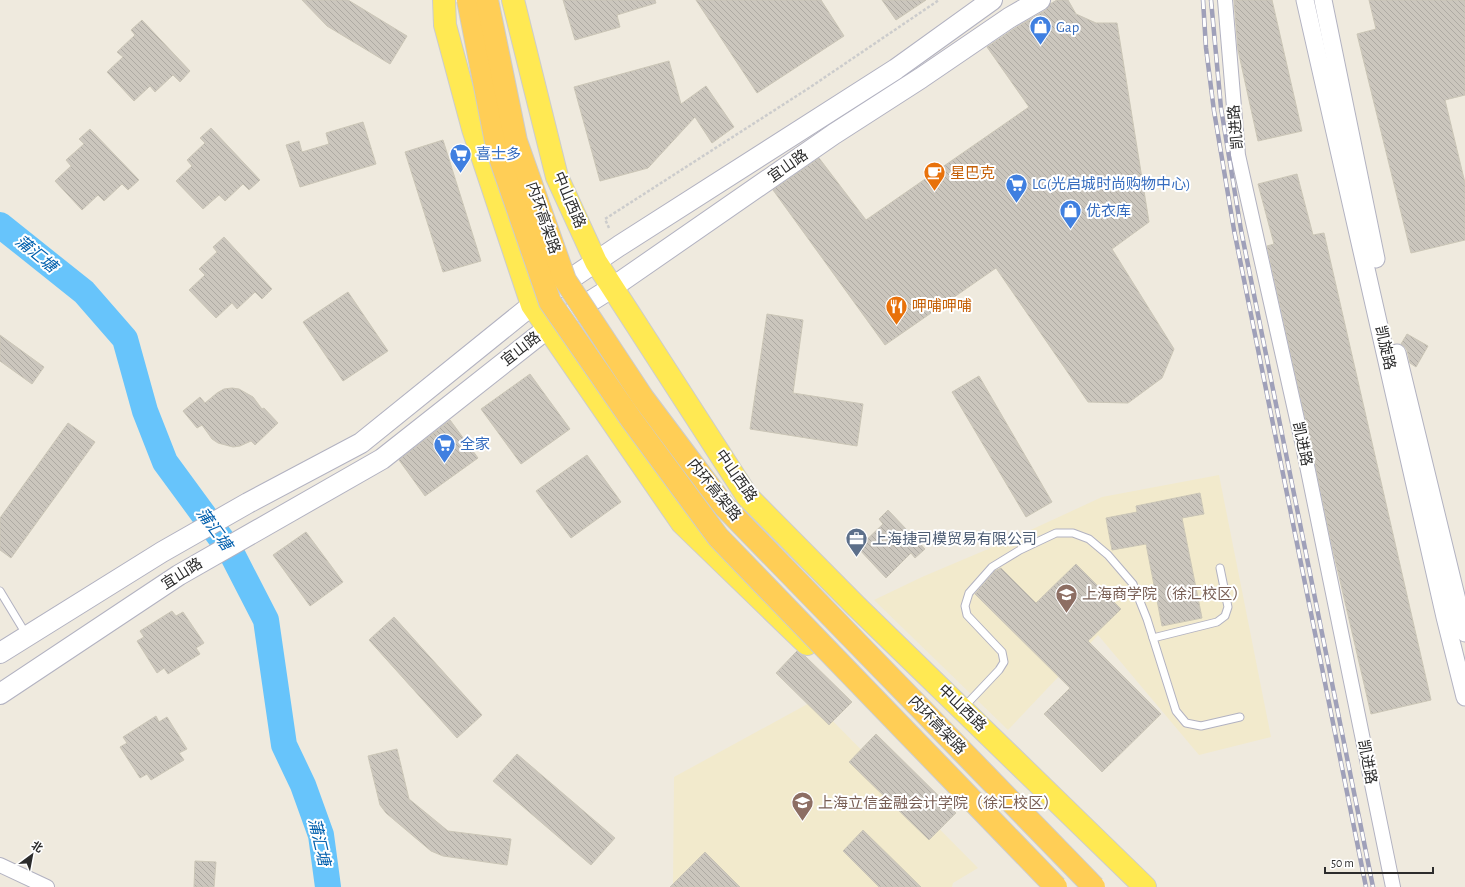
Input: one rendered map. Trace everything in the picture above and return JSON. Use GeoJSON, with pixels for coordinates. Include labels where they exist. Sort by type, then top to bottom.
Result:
{"type":"FeatureCollection","features":[{"type":"Feature","properties":{"kind":"highway","name":"内环高架路"},"geometry":{"type":"LineString","coordinates":[[468,0],[498,152],[550,302],[631,419],[718,537],[1057,887]]}},
{"type":"Feature","properties":{"kind":"highway","name":"内环高架路"},"geometry":{"type":"LineString","coordinates":[[487,0],[516,141],[565,280],[643,398],[724,506],[1094,887]]}},
{"type":"Feature","properties":{"kind":"main road"},"geometry":{"type":"LineString","coordinates":[[444,0],[445,25],[473,129],[532,304],[682,523],[1057,887]]}},
{"type":"Feature","properties":{"kind":"main road","name":"中山西路"},"geometry":{"type":"LineString","coordinates":[[513,0],[557,177],[596,262],[747,496],[856,606],[1145,887]]}},
{"type":"Feature","properties":{"kind":"main road","name":"宜山路"},"geometry":{"type":"LineString","coordinates":[[0,653],[162,552],[248,503],[360,443],[532,304],[896,69],[992,0]]}},
{"type":"Feature","properties":{"kind":"main road","name":"宜山路"},"geometry":{"type":"LineString","coordinates":[[0,694],[179,575],[382,459],[548,328],[612,288],[834,134],[1009,18],[1040,0]]}},
{"type":"Feature","properties":{"kind":"street","name":"凯进路"},"geometry":{"type":"LineString","coordinates":[[1225,0],[1238,155],[1303,446],[1393,887]]}},
{"type":"Feature","properties":{"kind":"street","name":"凯旋路"},"geometry":{"type":"LineString","coordinates":[[1305,0],[1457,611],[1465,633]]}},
{"type":"Feature","properties":{"kind":"street","name":"凯旋路"},"geometry":{"type":"LineString","coordinates":[[1323,0],[1382,290],[1457,611],[1465,697]]}},
{"type":"Feature","properties":{"kind":"street"},"geometry":{"type":"LineString","coordinates":[[0,865],[47,887]]}},
{"type":"Feature","properties":{"kind":"lane"},"geometry":{"type":"LineString","coordinates":[[962,708],[999,670],[1004,662],[1002,652],[967,615],[965,606],[969,593],[992,567],[1020,550],[1056,533],[1073,533],[1089,539],[1108,555],[1133,584],[1153,638],[1176,712],[1186,723],[1201,726],[1240,717]]}},
{"type":"Feature","properties":{"kind":"lane"},"geometry":{"type":"LineString","coordinates":[[1153,638],[1217,622],[1225,616],[1228,607],[1220,568]]}},
{"type":"Feature","properties":{"kind":"lane"},"geometry":{"type":"LineString","coordinates":[[0,591],[27,636]]}},
{"type":"Feature","properties":{"kind":"path"},"geometry":{"type":"LineString","coordinates":[[609,228],[605,219],[809,88],[939,0]]}},
{"type":"Feature","properties":{"kind":"shaded area","name":"上海商学院（徐汇校区）"},"geometry":{"type":"Polygon","coordinates":[[[1219,475],[1271,737],[1199,755],[1098,635],[1008,730],[874,600],[1102,497],[1219,475]]]}},
{"type":"Feature","properties":{"kind":"shaded area","name":"上海立信金融会计学院（徐汇校区）"},"geometry":{"type":"Polygon","coordinates":[[[813,701],[978,868],[953,883],[952,887],[673,887],[674,777],[813,701]]]}},
{"type":"Feature","properties":{"kind":"building"},"geometry":{"type":"Polygon","coordinates":[[[302,0],[348,0],[407,36],[390,64],[327,26],[302,0]]]}},
{"type":"Feature","properties":{"kind":"building"},"geometry":{"type":"Polygon","coordinates":[[[563,0],[655,0],[656,3],[617,15],[620,27],[575,40],[563,0]]]}},
{"type":"Feature","properties":{"kind":"building"},"geometry":{"type":"Polygon","coordinates":[[[696,0],[821,0],[844,36],[757,93],[696,0]]]}},
{"type":"Feature","properties":{"kind":"building"},"geometry":{"type":"Polygon","coordinates":[[[882,0],[926,0],[896,20],[882,0]]]}},
{"type":"Feature","properties":{"kind":"building","name":"LG(光启城时尚购物中心)"},"geometry":{"type":"Polygon","coordinates":[[[1057,0],[1068,0],[1076,14],[1096,23],[1117,23],[1149,222],[1112,249],[1174,349],[1162,378],[1128,403],[1088,402],[996,268],[885,345],[773,190],[819,158],[866,220],[1029,107],[987,47],[1015,28],[1046,10],[1050,4],[1057,0]]]}},
{"type":"Feature","properties":{"kind":"building"},"geometry":{"type":"Polygon","coordinates":[[[1234,0],[1272,0],[1302,131],[1258,141],[1238,50],[1234,0]]]}},
{"type":"Feature","properties":{"kind":"building"},"geometry":{"type":"Polygon","coordinates":[[[1369,0],[1465,0],[1465,95],[1445,100],[1465,183],[1465,240],[1411,253],[1357,34],[1376,29],[1369,0]]]}},
{"type":"Feature","properties":{"kind":"building"},"geometry":{"type":"Polygon","coordinates":[[[142,20],[190,71],[180,82],[173,75],[155,92],[150,86],[134,101],[107,72],[123,57],[117,52],[135,35],[131,30],[142,20]]]}},
{"type":"Feature","properties":{"kind":"building"},"geometry":{"type":"Polygon","coordinates":[[[669,61],[681,104],[706,86],[734,127],[712,143],[695,117],[648,168],[600,181],[574,87],[669,61]]]}},
{"type":"Feature","properties":{"kind":"building"},"geometry":{"type":"Polygon","coordinates":[[[363,122],[376,164],[300,187],[286,145],[299,141],[302,152],[329,144],[326,133],[363,122]]]}},
{"type":"Feature","properties":{"kind":"building"},"geometry":{"type":"Polygon","coordinates":[[[211,128],[260,180],[249,190],[243,184],[225,201],[219,195],[203,209],[176,181],[192,166],[187,160],[205,143],[200,138],[211,128]]]}},
{"type":"Feature","properties":{"kind":"building"},"geometry":{"type":"Polygon","coordinates":[[[90,129],[139,180],[128,190],[122,184],[104,201],[98,195],[82,210],[55,181],[71,166],[66,160],[84,144],[79,139],[90,129]]]}},
{"type":"Feature","properties":{"kind":"building"},"geometry":{"type":"Polygon","coordinates":[[[443,140],[481,261],[443,272],[405,152],[443,140]]]}},
{"type":"Feature","properties":{"kind":"building"},"geometry":{"type":"Polygon","coordinates":[[[1297,174],[1313,235],[1324,233],[1431,700],[1371,714],[1332,546],[1267,246],[1274,244],[1258,184],[1297,174]]]}},
{"type":"Feature","properties":{"kind":"building"},"geometry":{"type":"Polygon","coordinates":[[[224,237],[272,289],[262,299],[255,292],[237,309],[232,303],[216,318],[189,290],[205,275],[199,269],[217,252],[213,247],[224,237]]]}},
{"type":"Feature","properties":{"kind":"building"},"geometry":{"type":"Polygon","coordinates":[[[348,292],[388,351],[343,381],[303,322],[348,292]]]}},
{"type":"Feature","properties":{"kind":"building"},"geometry":{"type":"Polygon","coordinates":[[[767,314],[803,320],[793,393],[863,404],[857,446],[750,429],[767,314]]]}},
{"type":"Feature","properties":{"kind":"building"},"geometry":{"type":"Polygon","coordinates":[[[1407,334],[1428,346],[1416,367],[1410,363],[1407,350],[1401,344],[1407,334]]]}},
{"type":"Feature","properties":{"kind":"building"},"geometry":{"type":"Polygon","coordinates":[[[0,335],[44,367],[32,384],[0,361],[0,335]]]}},
{"type":"Feature","properties":{"kind":"building"},"geometry":{"type":"Polygon","coordinates":[[[530,374],[570,429],[521,464],[481,409],[530,374]]]}},
{"type":"Feature","properties":{"kind":"building"},"geometry":{"type":"Polygon","coordinates":[[[979,376],[1052,502],[1026,517],[952,392],[979,376]]]}},
{"type":"Feature","properties":{"kind":"building"},"geometry":{"type":"Polygon","coordinates":[[[224,389],[239,389],[253,397],[262,409],[264,408],[278,423],[255,445],[251,441],[240,446],[233,447],[218,443],[212,439],[202,425],[197,428],[183,411],[200,397],[205,403],[224,389]]]}},
{"type":"Feature","properties":{"kind":"building"},"geometry":{"type":"Polygon","coordinates":[[[450,420],[478,458],[425,496],[399,460],[450,420]]]}},
{"type":"Feature","properties":{"kind":"building"},"geometry":{"type":"Polygon","coordinates":[[[68,423],[95,442],[11,558],[0,550],[0,518],[68,423]]]}},
{"type":"Feature","properties":{"kind":"building"},"geometry":{"type":"Polygon","coordinates":[[[587,455],[621,502],[571,538],[536,491],[587,455]]]}},
{"type":"Feature","properties":{"kind":"building"},"geometry":{"type":"Polygon","coordinates":[[[1200,493],[1204,514],[1182,518],[1202,618],[1162,626],[1146,544],[1112,550],[1106,518],[1137,512],[1136,506],[1200,493]]]}},
{"type":"Feature","properties":{"kind":"building"},"geometry":{"type":"Polygon","coordinates":[[[888,510],[925,549],[915,558],[911,553],[886,578],[858,548],[883,524],[879,519],[888,510]]]}},
{"type":"Feature","properties":{"kind":"building"},"geometry":{"type":"Polygon","coordinates":[[[306,532],[343,582],[310,606],[273,555],[306,532]]]}},
{"type":"Feature","properties":{"kind":"building"},"geometry":{"type":"Polygon","coordinates":[[[1076,564],[1121,609],[1088,641],[1161,714],[1102,772],[1044,714],[1070,688],[975,594],[995,571],[1001,568],[1036,603],[1076,564]]]}},
{"type":"Feature","properties":{"kind":"building"},"geometry":{"type":"Polygon","coordinates":[[[172,611],[176,616],[183,612],[204,643],[196,648],[200,654],[168,674],[164,668],[157,673],[137,641],[144,637],[140,631],[172,611]]]}},
{"type":"Feature","properties":{"kind":"building"},"geometry":{"type":"Polygon","coordinates":[[[394,617],[482,715],[457,738],[369,640],[394,617]]]}},
{"type":"Feature","properties":{"kind":"building"},"geometry":{"type":"Polygon","coordinates":[[[797,651],[805,656],[852,702],[829,725],[776,673],[797,651]]]}},
{"type":"Feature","properties":{"kind":"building"},"geometry":{"type":"Polygon","coordinates":[[[156,716],[159,722],[167,717],[187,749],[179,753],[184,760],[151,780],[147,774],[140,778],[120,747],[127,743],[123,737],[156,716]]]}},
{"type":"Feature","properties":{"kind":"building"},"geometry":{"type":"Polygon","coordinates":[[[876,734],[956,813],[929,840],[849,762],[876,734]]]}},
{"type":"Feature","properties":{"kind":"building"},"geometry":{"type":"Polygon","coordinates":[[[397,749],[409,799],[448,831],[511,839],[507,865],[443,856],[431,851],[386,813],[380,805],[368,756],[397,749]]]}},
{"type":"Feature","properties":{"kind":"building"},"geometry":{"type":"Polygon","coordinates":[[[517,754],[615,838],[591,865],[493,781],[517,754]]]}},
{"type":"Feature","properties":{"kind":"building"},"geometry":{"type":"Polygon","coordinates":[[[863,830],[921,887],[879,887],[843,851],[863,830]]]}},
{"type":"Feature","properties":{"kind":"building"},"geometry":{"type":"Polygon","coordinates":[[[705,852],[740,887],[670,887],[705,852]]]}},
{"type":"Feature","properties":{"kind":"building"},"geometry":{"type":"Polygon","coordinates":[[[195,861],[216,862],[214,887],[194,887],[195,861]]]}},
{"type":"Feature","properties":{"kind":"waterway","name":"蒲汇塘"},"geometry":{"type":"LineString","coordinates":[[0,225],[84,292],[125,339],[145,411],[165,462],[231,552],[266,620],[284,745],[303,785],[321,835],[328,887]]}},
{"type":"Feature","properties":{"kind":"railway"},"geometry":{"type":"LineString","coordinates":[[1203,0],[1206,48],[1214,111],[1234,230],[1366,887]]}},
{"type":"Feature","properties":{"kind":"railway"},"geometry":{"type":"LineString","coordinates":[[1211,0],[1221,108],[1241,230],[1373,887]]}},
{"type":"Feature","properties":{"kind":"place","name":"Gap"},"geometry":{"type":"Point","coordinates":[1040,46]}},
{"type":"Feature","properties":{"kind":"place","name":"喜士多"},"geometry":{"type":"Point","coordinates":[461,174]}},
{"type":"Feature","properties":{"kind":"place","name":"星巴克"},"geometry":{"type":"Point","coordinates":[935,192]}},
{"type":"Feature","properties":{"kind":"place","name":"LG(光启城时尚购物中心)"},"geometry":{"type":"Point","coordinates":[1017,204]}},
{"type":"Feature","properties":{"kind":"place","name":"优衣库"},"geometry":{"type":"Point","coordinates":[1070,230]}},
{"type":"Feature","properties":{"kind":"place","name":"呷哺呷哺"},"geometry":{"type":"Point","coordinates":[897,326]}},
{"type":"Feature","properties":{"kind":"place","name":"全家"},"geometry":{"type":"Point","coordinates":[444,464]}},
{"type":"Feature","properties":{"kind":"place","name":"上海捷司模贸易有限公司"},"geometry":{"type":"Point","coordinates":[856,558]}},
{"type":"Feature","properties":{"kind":"place","name":"上海商学院（徐汇校区）"},"geometry":{"type":"Point","coordinates":[1067,614]}},
{"type":"Feature","properties":{"kind":"place","name":"上海立信金融会计学院（徐汇校区）"},"geometry":{"type":"Point","coordinates":[803,822]}}]}
